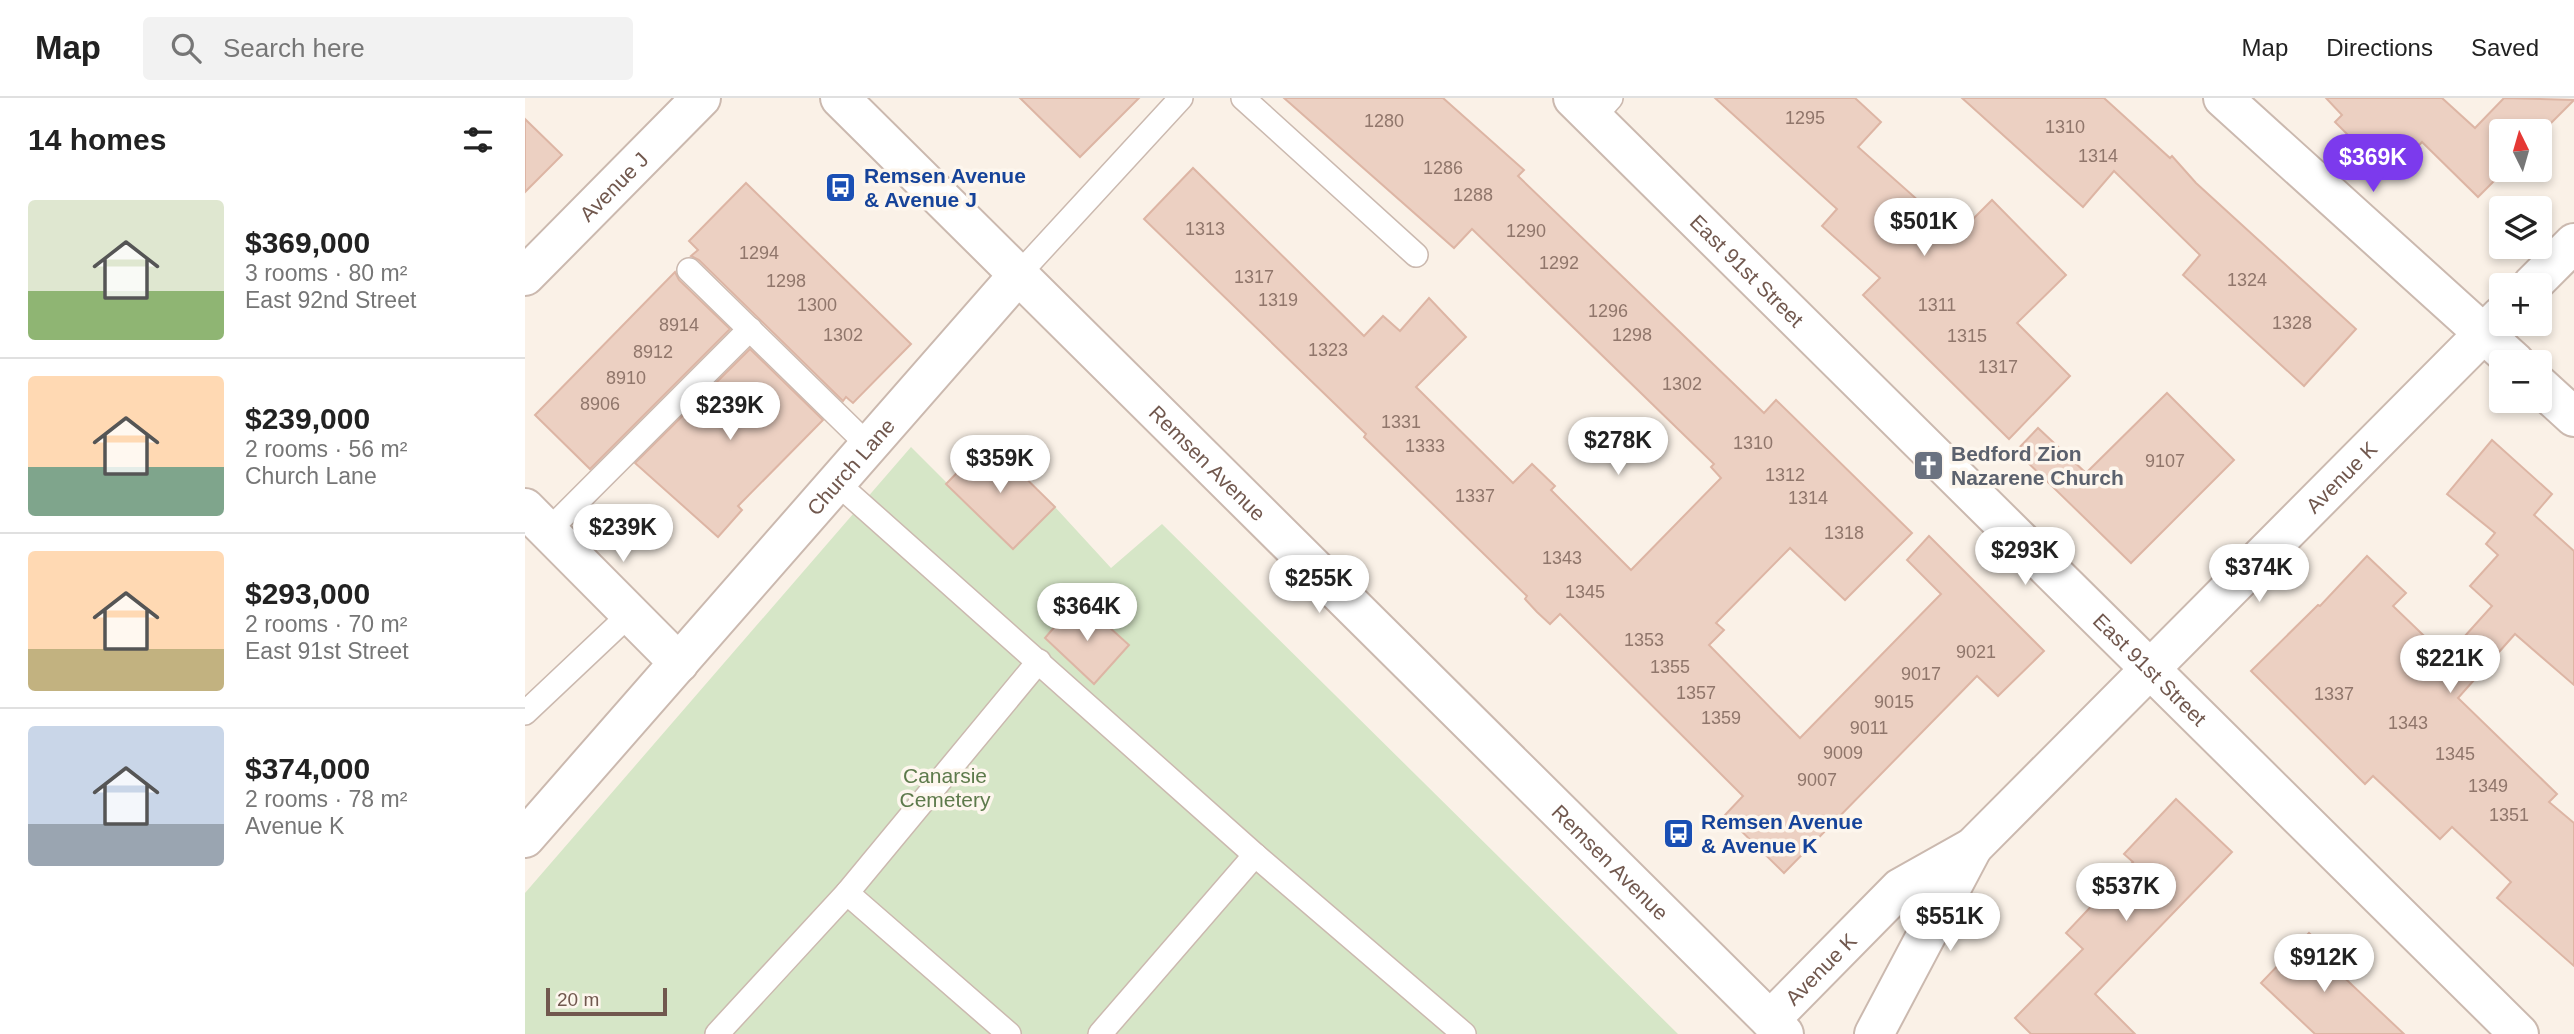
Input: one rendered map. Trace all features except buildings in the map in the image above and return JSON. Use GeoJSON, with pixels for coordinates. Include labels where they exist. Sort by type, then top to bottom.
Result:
{"type":"FeatureCollection","features":[{"type":"Feature","properties":{"kind":"street","name":"Avenue J"},"geometry":{"type":"LineString","coordinates":[[525,275],[701,98]]}},
{"type":"Feature","properties":{"kind":"street","name":"Remsen Avenue"},"geometry":{"type":"LineString","coordinates":[[840,98],[1773,1029]]}},
{"type":"Feature","properties":{"kind":"street"},"geometry":{"type":"LineString","coordinates":[[2223,98],[2489,322]]}},
{"type":"Feature","properties":{"kind":"street","name":"East 91st Street"},"geometry":{"type":"LineString","coordinates":[[1592,105],[2151,670],[2519,1034]]}},
{"type":"Feature","properties":{"kind":"street"},"geometry":{"type":"LineString","coordinates":[[2544,273],[2574,243]]}},
{"type":"Feature","properties":{"kind":"street","name":"Church Lane"},"geometry":{"type":"LineString","coordinates":[[525,838],[1019,274]]}},
{"type":"Feature","properties":{"kind":"street","name":"Avenue K"},"geometry":{"type":"LineString","coordinates":[[1773,1029],[1900,888],[1973,847],[2489,328]]}},
{"type":"Feature","properties":{"kind":"street"},"geometry":{"type":"LineString","coordinates":[[2552,397],[2574,417]]}},
{"type":"Feature","properties":{"kind":"street"},"geometry":{"type":"LineString","coordinates":[[537,520],[679,663]]}},
{"type":"Feature","properties":{"kind":"street","name":"Avenue K"},"geometry":{"type":"LineString","coordinates":[[1874,1034],[1973,847]]}},
{"type":"Feature","properties":{"kind":"lane"},"geometry":{"type":"LineString","coordinates":[[1243,98],[1416,255]]}},
{"type":"Feature","properties":{"kind":"lane","name":"Church Lane"},"geometry":{"type":"LineString","coordinates":[[1019,274],[1181,99]]}},
{"type":"Feature","properties":{"kind":"lane"},"geometry":{"type":"LineString","coordinates":[[689,270],[869,446]]}},
{"type":"Feature","properties":{"kind":"lane"},"geometry":{"type":"LineString","coordinates":[[537,520],[750,329]]}},
{"type":"Feature","properties":{"kind":"lane"},"geometry":{"type":"LineString","coordinates":[[837,483],[1255,855],[1464,1034]]}},
{"type":"Feature","properties":{"kind":"lane"},"geometry":{"type":"LineString","coordinates":[[525,713],[630,614]]}},
{"type":"Feature","properties":{"kind":"lane"},"geometry":{"type":"LineString","coordinates":[[717,1034],[847,893],[1039,661]]}},
{"type":"Feature","properties":{"kind":"lane"},"geometry":{"type":"LineString","coordinates":[[1100,1034],[1255,855]]}},
{"type":"Feature","properties":{"kind":"lane"},"geometry":{"type":"LineString","coordinates":[[847,893],[1009,1034]]}},
{"type":"Feature","properties":{"kind":"green space","name":"Canarsie Cemetery"},"geometry":{"type":"Polygon","coordinates":[[[911,447],[1013,549],[1055,507],[1111,568],[1162,524],[1678,1034],[525,1034],[525,893],[911,447]]]}},
{"type":"Feature","properties":{"kind":"place","name":"Remsen Avenue & Avenue J"},"geometry":{"type":"Point","coordinates":[841,187]}},
{"type":"Feature","properties":{"kind":"place","name":"Bedford Zion Nazarene Church"},"geometry":{"type":"Point","coordinates":[1928,465]}},
{"type":"Feature","properties":{"kind":"place","name":"Remsen Avenue & Avenue K"},"geometry":{"type":"Point","coordinates":[1678,833]}}]}
